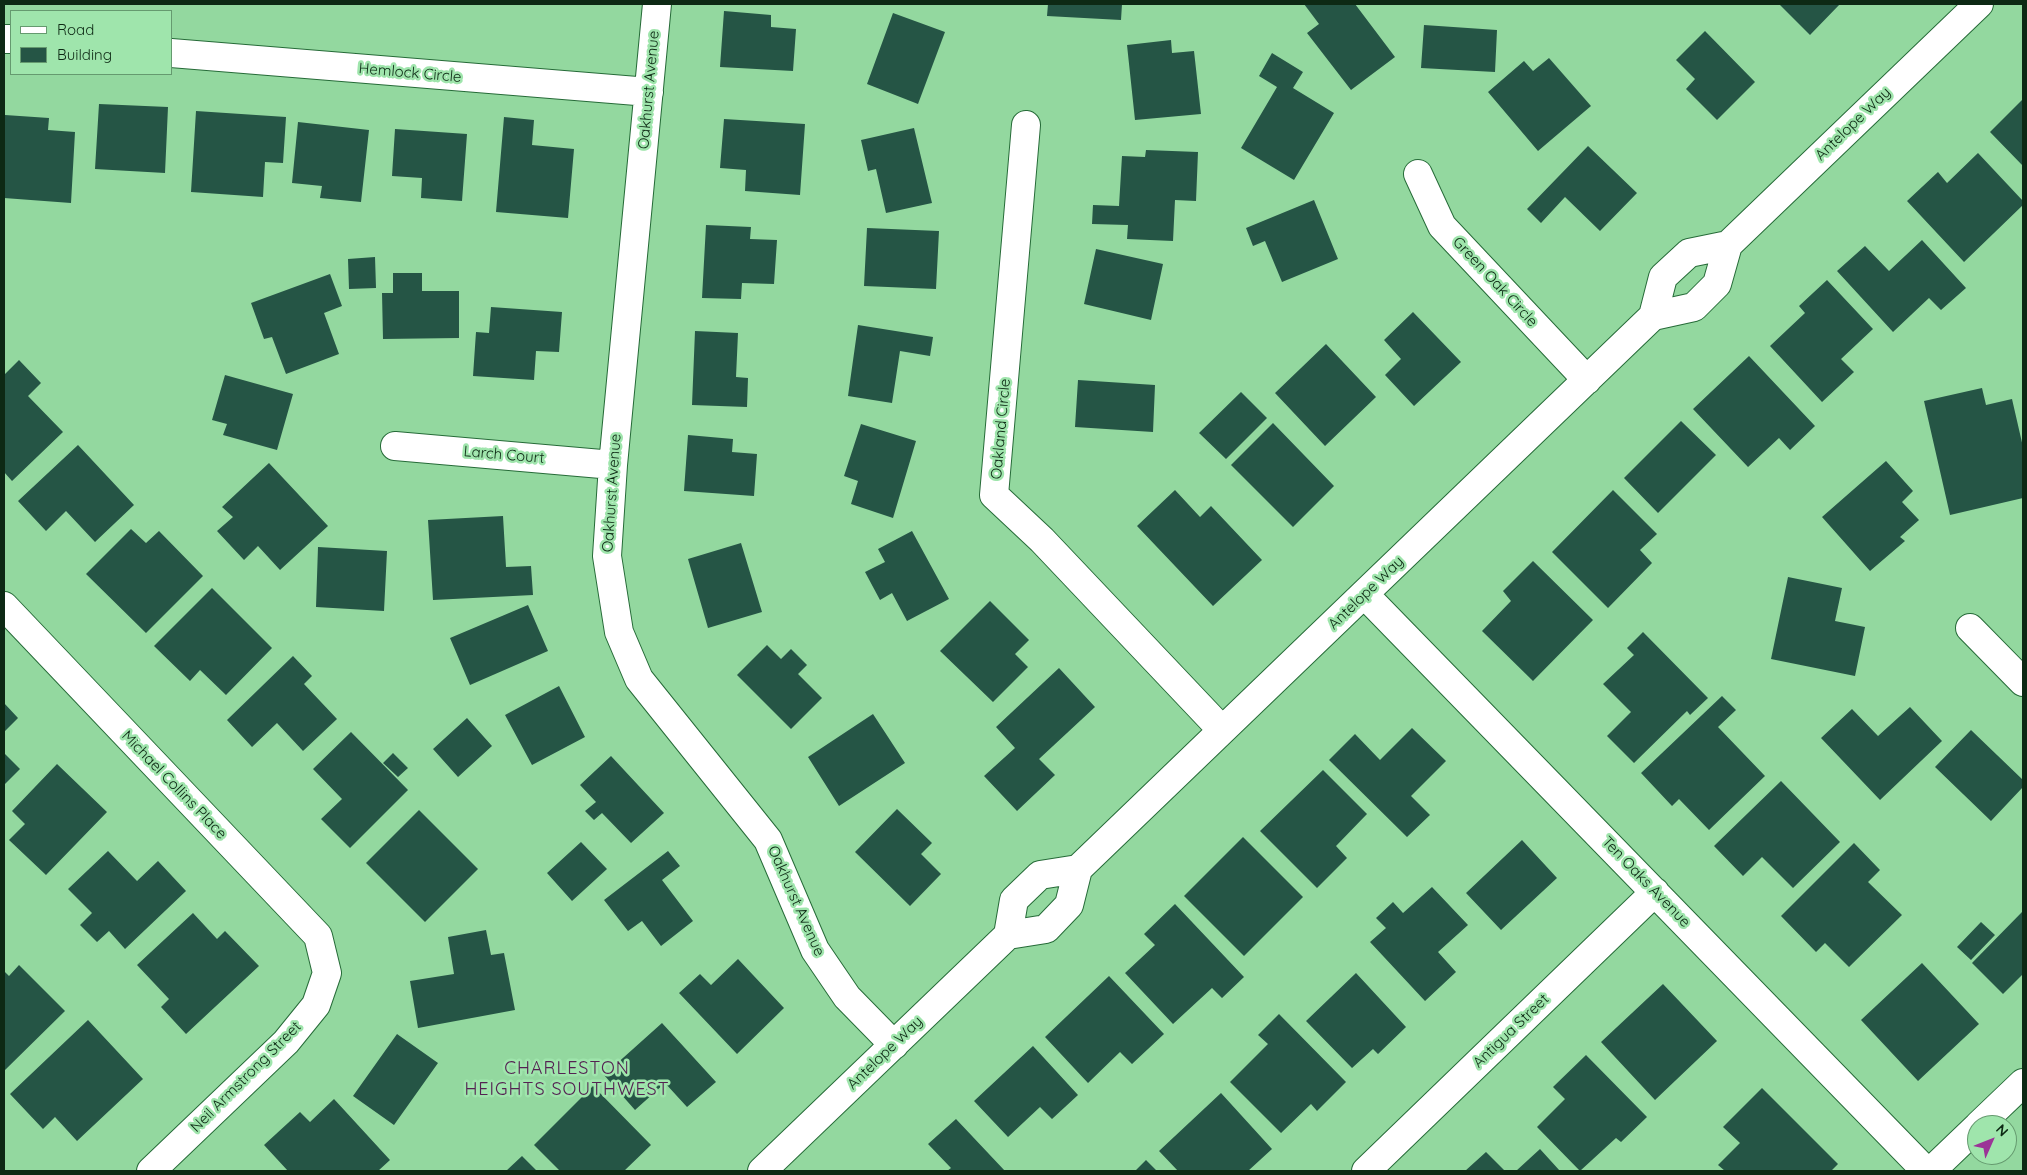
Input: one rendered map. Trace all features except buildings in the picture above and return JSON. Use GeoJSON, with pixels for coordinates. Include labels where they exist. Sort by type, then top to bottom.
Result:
{"type":"FeatureCollection","features":[{"type":"Feature","properties":{"kind":"street","name":"Oakhurst Avenue"},"geometry":{"type":"LineString","coordinates":[[657,4],[613,465],[607,556],[619,632],[639,679],[768,840],[815,950],[848,997],[894,1045]]}},
{"type":"Feature","properties":{"kind":"street","name":"Antelope Way"},"geometry":{"type":"LineString","coordinates":[[1728,245],[1979,4]]}},
{"type":"Feature","properties":{"kind":"street","name":"Hemlock Circle"},"geometry":{"type":"LineString","coordinates":[[172,53],[649,92]]}},
{"type":"Feature","properties":{"kind":"street","name":"Oakland Circle"},"geometry":{"type":"LineString","coordinates":[[1026,125],[994,496],[1042,540],[1222,730]]}},
{"type":"Feature","properties":{"kind":"street","name":"Green Oak Circle"},"geometry":{"type":"LineString","coordinates":[[1418,174],[1442,226],[1587,380]]}},
{"type":"Feature","properties":{"kind":"street"},"geometry":{"type":"LineString","coordinates":[[1728,245],[1717,284],[1694,307],[1653,316],[1663,277],[1689,253],[1728,245]]}},
{"type":"Feature","properties":{"kind":"street","name":"Antelope Way"},"geometry":{"type":"LineString","coordinates":[[1078,869],[1653,316]]}},
{"type":"Feature","properties":{"kind":"street","name":"Larch Court"},"geometry":{"type":"LineString","coordinates":[[395,446],[613,465]]}},
{"type":"Feature","properties":{"kind":"street","name":"Ten Oaks Avenue"},"geometry":{"type":"LineString","coordinates":[[1364,594],[1926,1171]]}},
{"type":"Feature","properties":{"kind":"street","name":"Michael Collins Place"},"geometry":{"type":"LineString","coordinates":[[4,606],[318,936],[327,973]]}},
{"type":"Feature","properties":{"kind":"street"},"geometry":{"type":"LineString","coordinates":[[1970,628],[2023,682]]}},
{"type":"Feature","properties":{"kind":"street"},"geometry":{"type":"LineString","coordinates":[[1078,869],[1069,905],[1046,929],[1008,936],[1014,900],[1040,875],[1078,869]]}},
{"type":"Feature","properties":{"kind":"street","name":"Antigua Street"},"geometry":{"type":"LineString","coordinates":[[1366,1171],[1655,892]]}},
{"type":"Feature","properties":{"kind":"street","name":"Antelope Way"},"geometry":{"type":"LineString","coordinates":[[762,1171],[1008,936]]}},
{"type":"Feature","properties":{"kind":"street","name":"Neil Armstrong Street"},"geometry":{"type":"LineString","coordinates":[[151,1171],[286,1042],[316,1005],[327,973]]}},
{"type":"Feature","properties":{"kind":"street"},"geometry":{"type":"LineString","coordinates":[[1990,1115],[2023,1083]]}},
{"type":"Feature","properties":{"kind":"street"},"geometry":{"type":"LineString","coordinates":[[1931,1171],[1967,1137]]}},
{"type":"Feature","properties":{"kind":"district","name":"CHARLESTON HEIGHTS SOUTHWEST"},"geometry":{"type":"Point","coordinates":[567,1079]}}]}
